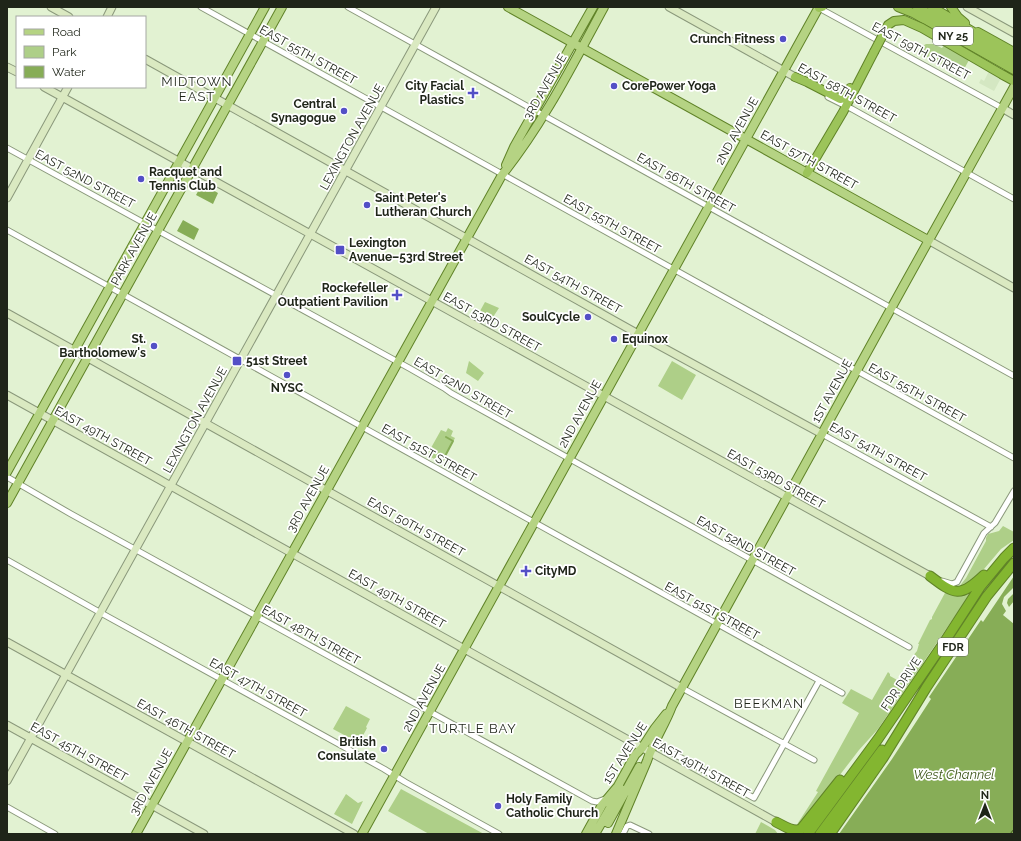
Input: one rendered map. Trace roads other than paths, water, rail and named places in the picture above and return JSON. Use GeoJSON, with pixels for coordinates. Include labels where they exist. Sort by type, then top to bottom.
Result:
{"type":"FeatureCollection","features":[{"type":"Feature","properties":{"kind":"highway","name":"NY 25"},"geometry":{"type":"LineString","coordinates":[[898,7],[1013,61]]}},
{"type":"Feature","properties":{"kind":"highway","name":"NY 25"},"geometry":{"type":"LineString","coordinates":[[917,7],[1013,61]]}},
{"type":"Feature","properties":{"kind":"highway"},"geometry":{"type":"LineString","coordinates":[[932,7],[1013,61]]}},
{"type":"Feature","properties":{"kind":"highway"},"geometry":{"type":"LineString","coordinates":[[951,7],[958,17],[966,24],[1013,61]]}},
{"type":"Feature","properties":{"kind":"highway"},"geometry":{"type":"LineString","coordinates":[[807,173],[846,106],[886,27],[894,21],[904,20],[922,28],[1014,81]]}},
{"type":"Feature","properties":{"kind":"highway"},"geometry":{"type":"LineString","coordinates":[[795,77],[837,98],[842,99],[865,69]]}},
{"type":"Feature","properties":{"kind":"highway","name":"FDR DRIVE"},"geometry":{"type":"LineString","coordinates":[[808,834],[866,756],[946,641],[980,587],[999,563],[1014,548]]}},
{"type":"Feature","properties":{"kind":"highway"},"geometry":{"type":"LineString","coordinates":[[930,576],[948,589],[960,592],[970,587],[999,563]]}},
{"type":"Feature","properties":{"kind":"highway","name":"FDR DRIVE"},"geometry":{"type":"LineString","coordinates":[[830,834],[879,764],[926,688],[987,596],[1014,563]]}},
{"type":"Feature","properties":{"kind":"highway"},"geometry":{"type":"LineString","coordinates":[[820,834],[874,760],[897,734]]}},
{"type":"Feature","properties":{"kind":"highway"},"geometry":{"type":"LineString","coordinates":[[776,822],[793,830],[798,831],[801,829],[843,777],[866,756]]}},
{"type":"Feature","properties":{"kind":"main road"},"geometry":{"type":"LineString","coordinates":[[51,7],[67,16]]}},
{"type":"Feature","properties":{"kind":"main road"},"geometry":{"type":"LineString","coordinates":[[108,16],[112,7]]}},
{"type":"Feature","properties":{"kind":"main road","name":"PARK AVENUE"},"geometry":{"type":"LineString","coordinates":[[7,472],[265,7]]}},
{"type":"Feature","properties":{"kind":"main road","name":"PARK AVENUE"},"geometry":{"type":"LineString","coordinates":[[7,503],[282,7]]}},
{"type":"Feature","properties":{"kind":"main road","name":"LEXINGTON AVENUE"},"geometry":{"type":"LineString","coordinates":[[7,781],[436,7]]}},
{"type":"Feature","properties":{"kind":"main road","name":"EAST 57TH STREET"},"geometry":{"type":"LineString","coordinates":[[508,7],[1014,288]]}},
{"type":"Feature","properties":{"kind":"main road","name":"3RD AVENUE"},"geometry":{"type":"LineString","coordinates":[[136,834],[502,175],[514,147],[593,7]]}},
{"type":"Feature","properties":{"kind":"main road","name":"3RD AVENUE"},"geometry":{"type":"LineString","coordinates":[[502,175],[521,151],[544,115],[604,7]]}},
{"type":"Feature","properties":{"kind":"main road","name":"EAST 58TH STREET"},"geometry":{"type":"LineString","coordinates":[[669,7],[795,77]]}},
{"type":"Feature","properties":{"kind":"main road","name":"2ND AVENUE"},"geometry":{"type":"LineString","coordinates":[[362,834],[819,7]]}},
{"type":"Feature","properties":{"kind":"main road"},"geometry":{"type":"LineString","coordinates":[[967,7],[1014,33]]}},
{"type":"Feature","properties":{"kind":"main road"},"geometry":{"type":"LineString","coordinates":[[581,27],[599,16]]}},
{"type":"Feature","properties":{"kind":"main road","name":"EAST 54TH STREET"},"geometry":{"type":"LineString","coordinates":[[146,60],[822,434]]}},
{"type":"Feature","properties":{"kind":"main road"},"geometry":{"type":"LineString","coordinates":[[7,67],[16,72]]}},
{"type":"Feature","properties":{"kind":"main road","name":"1ST AVENUE"},"geometry":{"type":"LineString","coordinates":[[616,834],[650,752],[666,722],[672,706],[928,240],[1014,87]]}},
{"type":"Feature","properties":{"kind":"main road","name":"EAST 53RD STREET"},"geometry":{"type":"LineString","coordinates":[[46,88],[930,576]]}},
{"type":"Feature","properties":{"kind":"main road"},"geometry":{"type":"LineString","coordinates":[[7,198],[67,88]]}},
{"type":"Feature","properties":{"kind":"main road","name":"EAST 59TH STREET"},"geometry":{"type":"LineString","coordinates":[[1002,108],[1014,115]]}},
{"type":"Feature","properties":{"kind":"main road","name":"EAST 50TH STREET"},"geometry":{"type":"LineString","coordinates":[[7,313],[682,688]]}},
{"type":"Feature","properties":{"kind":"main road","name":"EAST 49TH STREET"},"geometry":{"type":"LineString","coordinates":[[7,395],[776,822]]}},
{"type":"Feature","properties":{"kind":"main road","name":"EAST 46TH STREET"},"geometry":{"type":"LineString","coordinates":[[7,642],[354,834]]}},
{"type":"Feature","properties":{"kind":"main road","name":"1ST AVENUE"},"geometry":{"type":"LineString","coordinates":[[586,834],[602,805],[618,786],[635,755],[642,748],[654,728],[672,706]]}},
{"type":"Feature","properties":{"kind":"main road","name":"EAST 45TH STREET"},"geometry":{"type":"LineString","coordinates":[[7,725],[204,834]]}},
{"type":"Feature","properties":{"kind":"main road"},"geometry":{"type":"LineString","coordinates":[[595,834],[631,771],[642,748]]}},
{"type":"Feature","properties":{"kind":"main road"},"geometry":{"type":"LineString","coordinates":[[601,834],[643,761],[650,752]]}},
{"type":"Feature","properties":{"kind":"street","name":"EAST 55TH STREET"},"geometry":{"type":"LineString","coordinates":[[201,7],[1014,458]]}},
{"type":"Feature","properties":{"kind":"street","name":"EAST 56TH STREET"},"geometry":{"type":"LineString","coordinates":[[348,7],[1014,376]]}},
{"type":"Feature","properties":{"kind":"street","name":"EAST 59TH STREET"},"geometry":{"type":"LineString","coordinates":[[819,7],[1002,108]]}},
{"type":"Feature","properties":{"kind":"street","name":"EAST 58TH STREET"},"geometry":{"type":"LineString","coordinates":[[795,77],[806,85],[1014,199]]}},
{"type":"Feature","properties":{"kind":"street","name":"EAST 52ND STREET"},"geometry":{"type":"LineString","coordinates":[[7,148],[158,230],[909,647]]}},
{"type":"Feature","properties":{"kind":"street","name":"EAST 51ST STREET"},"geometry":{"type":"LineString","coordinates":[[7,230],[842,694]]}},
{"type":"Feature","properties":{"kind":"street","name":"EAST 54TH STREET"},"geometry":{"type":"LineString","coordinates":[[822,434],[991,527]]}},
{"type":"Feature","properties":{"kind":"street","name":"EAST 48TH STREET"},"geometry":{"type":"LineString","coordinates":[[7,476],[72,514],[592,801],[600,802],[607,798]]}},
{"type":"Feature","properties":{"kind":"street"},"geometry":{"type":"LineString","coordinates":[[930,576],[949,584],[956,584],[984,533],[995,524],[1014,491]]}},
{"type":"Feature","properties":{"kind":"street","name":"EAST 47TH STREET"},"geometry":{"type":"LineString","coordinates":[[7,560],[499,834]]}},
{"type":"Feature","properties":{"kind":"street"},"geometry":{"type":"LineString","coordinates":[[654,743],[754,798],[819,681]]}},
{"type":"Feature","properties":{"kind":"street","name":"EAST 50TH STREET"},"geometry":{"type":"LineString","coordinates":[[682,688],[814,760]]}},
{"type":"Feature","properties":{"kind":"street"},"geometry":{"type":"LineString","coordinates":[[7,808],[55,834]]}},
{"type":"Feature","properties":{"kind":"street"},"geometry":{"type":"LineString","coordinates":[[776,822],[784,833]]}},
{"type":"Feature","properties":{"kind":"street"},"geometry":{"type":"LineString","coordinates":[[623,834],[626,827],[630,825],[649,834]]}},
{"type":"Feature","properties":{"kind":"water"},"geometry":{"type":"Polygon","coordinates":[[[202,184],[218,193],[213,204],[196,195],[202,184]]]}},
{"type":"Feature","properties":{"kind":"water"},"geometry":{"type":"Polygon","coordinates":[[[183,220],[199,229],[194,240],[177,231],[183,220]]]}},
{"type":"Feature","properties":{"kind":"water","name":"West Channel"},"geometry":{"type":"Polygon","coordinates":[[[1014,576],[1014,834],[839,834],[892,759],[931,699],[929,697],[981,620],[983,622],[1014,576]]]}},
{"type":"Feature","properties":{"kind":"waterway"},"geometry":{"type":"LineString","coordinates":[[441,459],[443,460],[453,441],[446,437]]}},
{"type":"Feature","properties":{"kind":"place","name":"Crunch Fitness"},"geometry":{"type":"Point","coordinates":[783,39]}},
{"type":"Feature","properties":{"kind":"place","name":"CorePower Yoga"},"geometry":{"type":"Point","coordinates":[614,86]}},
{"type":"Feature","properties":{"kind":"place","name":"City Facial Plastics"},"geometry":{"type":"Point","coordinates":[473,93]}},
{"type":"Feature","properties":{"kind":"place","name":"Central Synagogue"},"geometry":{"type":"Point","coordinates":[344,111]}},
{"type":"Feature","properties":{"kind":"place","name":"Racquet and Tennis Club"},"geometry":{"type":"Point","coordinates":[141,179]}},
{"type":"Feature","properties":{"kind":"place","name":"Saint Peter's Lutheran Church"},"geometry":{"type":"Point","coordinates":[367,205]}},
{"type":"Feature","properties":{"kind":"place","name":"Lexington Avenue–53rd Street"},"geometry":{"type":"Point","coordinates":[340,250]}},
{"type":"Feature","properties":{"kind":"place","name":"Rockefeller Outpatient Pavilion"},"geometry":{"type":"Point","coordinates":[397,295]}},
{"type":"Feature","properties":{"kind":"place","name":"SoulCycle"},"geometry":{"type":"Point","coordinates":[588,317]}},
{"type":"Feature","properties":{"kind":"place","name":"Equinox"},"geometry":{"type":"Point","coordinates":[614,339]}},
{"type":"Feature","properties":{"kind":"place","name":"St. Bartholomew's"},"geometry":{"type":"Point","coordinates":[154,346]}},
{"type":"Feature","properties":{"kind":"place","name":"51st Street"},"geometry":{"type":"Point","coordinates":[237,361]}},
{"type":"Feature","properties":{"kind":"place","name":"NYSC"},"geometry":{"type":"Point","coordinates":[287,375]}},
{"type":"Feature","properties":{"kind":"place","name":"CityMD"},"geometry":{"type":"Point","coordinates":[526,571]}},
{"type":"Feature","properties":{"kind":"place","name":"British Consulate"},"geometry":{"type":"Point","coordinates":[384,749]}},
{"type":"Feature","properties":{"kind":"place","name":"Holy Family Catholic Church"},"geometry":{"type":"Point","coordinates":[498,806]}},
{"type":"Feature","properties":{"kind":"district","name":"MIDTOWN EAST"},"geometry":{"type":"Point","coordinates":[197,88]}},
{"type":"Feature","properties":{"kind":"district","name":"BEEKMAN"},"geometry":{"type":"Point","coordinates":[769,703]}},
{"type":"Feature","properties":{"kind":"district","name":"TURTLE BAY"},"geometry":{"type":"Point","coordinates":[473,728]}}]}
